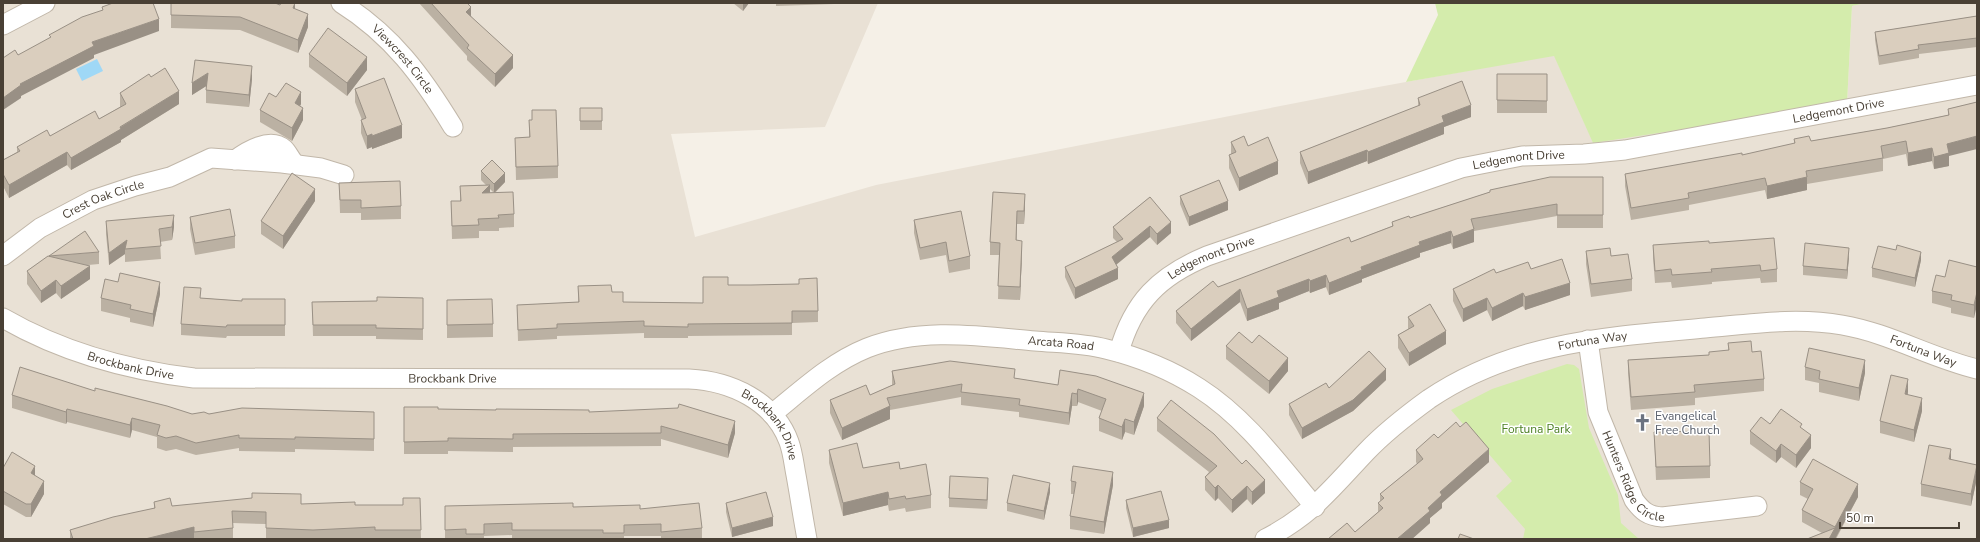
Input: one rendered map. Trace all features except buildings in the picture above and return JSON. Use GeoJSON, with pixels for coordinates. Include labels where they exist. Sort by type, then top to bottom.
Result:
{"type":"FeatureCollection","features":[{"type":"Feature","properties":{"kind":"street"},"geometry":{"type":"LineString","coordinates":[[3,25],[45,3]]}},
{"type":"Feature","properties":{"kind":"street","name":"Viewcrest Circle"},"geometry":{"type":"LineString","coordinates":[[340,3],[376,28],[408,61],[433,94],[453,127]]}},
{"type":"Feature","properties":{"kind":"street","name":"Ledgemont Drive"},"geometry":{"type":"LineString","coordinates":[[1119,352],[1125,331],[1140,304],[1158,284],[1181,268],[1207,256],[1461,168],[1522,156],[1584,154],[1625,150],[1977,86]]}},
{"type":"Feature","properties":{"kind":"street","name":"Crest Oak Circle"},"geometry":{"type":"LineString","coordinates":[[3,256],[40,228],[86,203],[129,188],[170,177],[211,158],[295,164],[321,168],[344,175]]}},
{"type":"Feature","properties":{"kind":"street","name":"Brockbank Drive"},"geometry":{"type":"LineString","coordinates":[[3,318],[36,335],[80,353],[131,368],[173,376],[222,379],[702,379],[714,381],[755,398],[772,414],[782,427],[790,444],[807,539]]}},
{"type":"Feature","properties":{"kind":"street","name":"Fortuna Way"},"geometry":{"type":"LineString","coordinates":[[1265,539],[1297,521],[1315,507],[1383,435],[1433,397],[1471,376],[1516,357],[1557,345],[1588,340],[1771,322],[1810,321],[1845,325],[1872,332],[1947,360],[1977,368]]}},
{"type":"Feature","properties":{"kind":"street","name":"Arcata Road"},"geometry":{"type":"LineString","coordinates":[[772,414],[836,363],[866,348],[894,339],[923,335],[963,335],[1090,346],[1119,352],[1162,368],[1200,388],[1250,431],[1315,507]]}},
{"type":"Feature","properties":{"kind":"street","name":"Hunters Ridge Circle"},"geometry":{"type":"LineString","coordinates":[[1588,340],[1598,412],[1634,500],[1641,509],[1650,515],[1662,517],[1757,506]]}},
{"type":"Feature","properties":{"kind":"shaded area"},"geometry":{"type":"Polygon","coordinates":[[[3,3],[878,3],[825,127],[671,134],[695,237],[876,185],[1373,88],[1554,55],[1593,142],[1847,104],[1852,6],[1866,3],[1977,3],[1977,539],[3,539],[3,3]]]}},
{"type":"Feature","properties":{"kind":"green space"},"geometry":{"type":"Polygon","coordinates":[[[1435,3],[1866,3],[1852,6],[1847,104],[1593,143],[1554,56],[1406,82],[1438,15],[1435,3]]]}},
{"type":"Feature","properties":{"kind":"green space","name":"Fortuna Park"},"geometry":{"type":"Polygon","coordinates":[[[1567,364],[1574,365],[1579,369],[1589,428],[1618,495],[1621,523],[1639,539],[1523,539],[1525,529],[1496,496],[1512,481],[1451,410],[1492,389],[1567,364]]]}},
{"type":"Feature","properties":{"kind":"water"},"geometry":{"type":"Polygon","coordinates":[[[97,59],[103,71],[82,81],[76,69],[97,59]]]}},
{"type":"Feature","properties":{"kind":"place","name":"Evangelical Free Church"},"geometry":{"type":"Point","coordinates":[1642,423]}}]}
